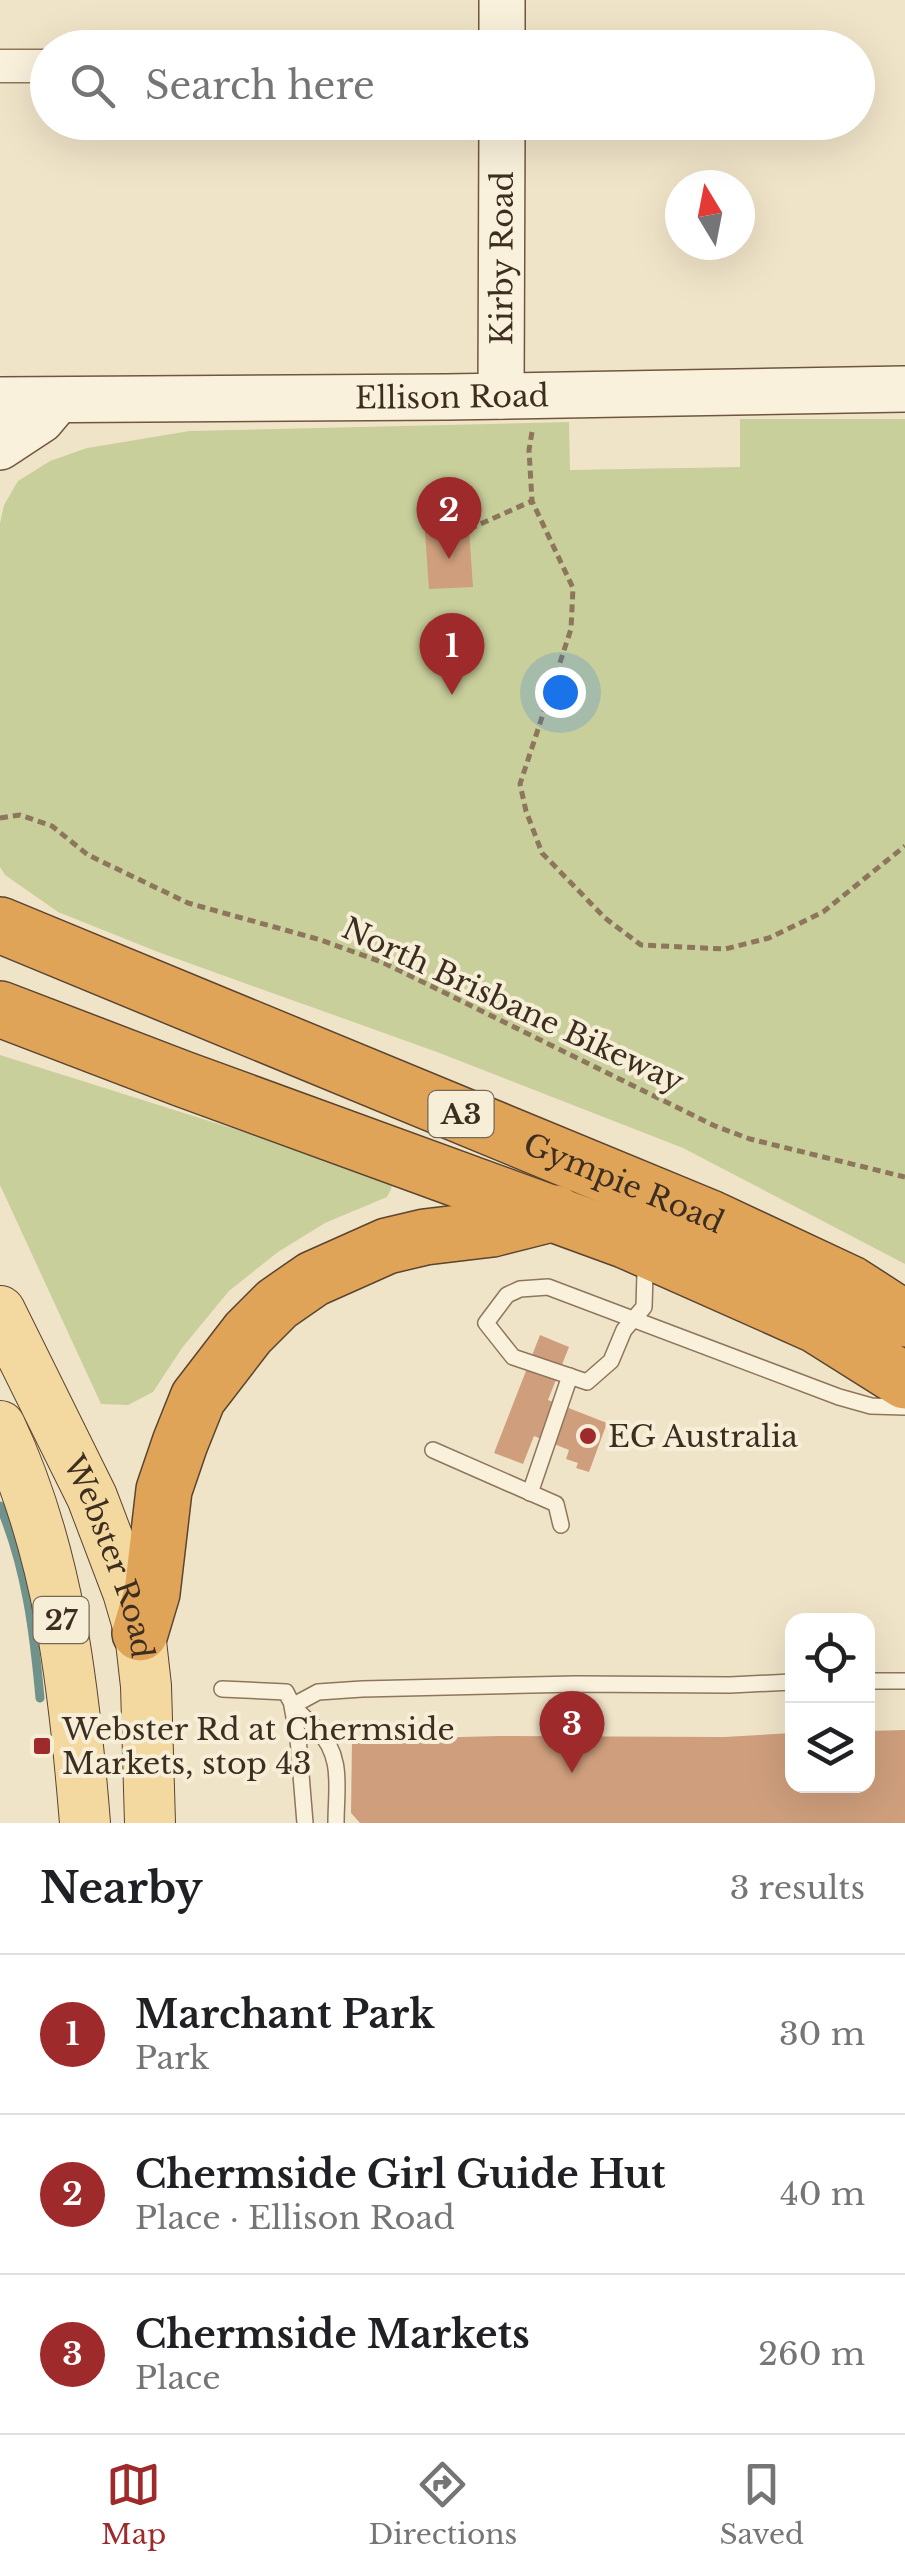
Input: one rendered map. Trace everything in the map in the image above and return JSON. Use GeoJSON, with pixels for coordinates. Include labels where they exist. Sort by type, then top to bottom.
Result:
{"type":"FeatureCollection","features":[{"type":"Feature","properties":{"kind":"highway","name":"Gympie Road"},"geometry":{"type":"LineString","coordinates":[[3,923],[692,1210],[851,1284],[905,1319]]}},
{"type":"Feature","properties":{"kind":"highway","name":"Gympie Road"},"geometry":{"type":"LineString","coordinates":[[0,1009],[652,1252],[816,1324],[905,1382]]}},
{"type":"Feature","properties":{"kind":"highway"},"geometry":{"type":"LineString","coordinates":[[140,1634],[152,1594],[164,1490],[180,1443],[198,1398],[248,1333],[278,1304],[313,1279],[387,1246],[492,1229],[555,1213]]}},
{"type":"Feature","properties":{"kind":"main road"},"geometry":{"type":"LineString","coordinates":[[502,0],[502,30]]}},
{"type":"Feature","properties":{"kind":"main road","name":"Kirby Road"},"geometry":{"type":"LineString","coordinates":[[503,140],[517,408]]}},
{"type":"Feature","properties":{"kind":"main road","name":"Ellison Road"},"geometry":{"type":"LineString","coordinates":[[0,400],[517,408],[905,389]]}},
{"type":"Feature","properties":{"kind":"main road"},"geometry":{"type":"LineString","coordinates":[[0,446],[41,420],[57,400]]}},
{"type":"Feature","properties":{"kind":"main road","name":"Webster Road"},"geometry":{"type":"LineString","coordinates":[[0,1311],[92,1498],[128,1592],[140,1634],[146,1686],[150,1823]]}},
{"type":"Feature","properties":{"kind":"main road","name":"Webster Road"},"geometry":{"type":"LineString","coordinates":[[0,1426],[21,1474],[51,1570],[75,1704],[85,1823]]}},
{"type":"Feature","properties":{"kind":"street"},"geometry":{"type":"LineString","coordinates":[[0,66],[30,66]]}},
{"type":"Feature","properties":{"kind":"lane"},"geometry":{"type":"LineString","coordinates":[[652,1252],[645,1273],[644,1308],[634,1320],[624,1330],[611,1361],[587,1382],[513,1357],[486,1323],[507,1295],[534,1286],[548,1287],[634,1320],[839,1396],[871,1406],[905,1407]]}},
{"type":"Feature","properties":{"kind":"lane"},"geometry":{"type":"LineString","coordinates":[[530,1493],[570,1376]]}},
{"type":"Feature","properties":{"kind":"lane"},"geometry":{"type":"LineString","coordinates":[[434,1450],[556,1504],[561,1525]]}},
{"type":"Feature","properties":{"kind":"lane"},"geometry":{"type":"LineString","coordinates":[[875,1681],[905,1681]]}},
{"type":"Feature","properties":{"kind":"lane"},"geometry":{"type":"LineString","coordinates":[[292,1706],[318,1692],[362,1689],[785,1682]]}},
{"type":"Feature","properties":{"kind":"lane"},"geometry":{"type":"LineString","coordinates":[[222,1688],[286,1692],[298,1738],[304,1823]]}},
{"type":"Feature","properties":{"kind":"lane"},"geometry":{"type":"LineString","coordinates":[[292,1706],[320,1733],[334,1754],[336,1823]]}},
{"type":"Feature","properties":{"kind":"path"},"geometry":{"type":"LineString","coordinates":[[517,408],[529,450],[532,500],[572,588],[572,629],[520,784],[542,853],[604,918],[641,944],[725,949],[769,938],[823,912],[905,846]]}},
{"type":"Feature","properties":{"kind":"path"},"geometry":{"type":"LineString","coordinates":[[469,529],[532,500]]}},
{"type":"Feature","properties":{"kind":"path","name":"North Brisbane Bikeway"},"geometry":{"type":"LineString","coordinates":[[0,818],[20,815],[52,826],[88,854],[188,903],[321,940],[384,963],[750,1140],[905,1177]]}},
{"type":"Feature","properties":{"kind":"green space"},"geometry":{"type":"Polygon","coordinates":[[[740,419],[905,419],[905,1264],[683,1148],[58,912],[5,875],[0,867],[0,523],[4,505],[18,481],[50,461],[87,448],[189,431],[569,422],[570,470],[740,467],[740,419]]]}},
{"type":"Feature","properties":{"kind":"green space"},"geometry":{"type":"Polygon","coordinates":[[[0,1055],[380,1175],[392,1187],[387,1197],[325,1223],[278,1252],[229,1291],[182,1348],[153,1392],[128,1405],[101,1404],[0,1185],[0,1055]]]}},
{"type":"Feature","properties":{"kind":"building"},"geometry":{"type":"Polygon","coordinates":[[[469,529],[473,587],[429,589],[425,532],[469,529]]]}},
{"type":"Feature","properties":{"kind":"building"},"geometry":{"type":"Polygon","coordinates":[[[540,1335],[569,1347],[548,1400],[607,1423],[589,1472],[566,1459],[569,1450],[534,1436],[523,1464],[494,1453],[540,1335]]]}},
{"type":"Feature","properties":{"kind":"building"},"geometry":{"type":"Polygon","coordinates":[[[905,1730],[905,1823],[360,1823],[351,1813],[352,1740],[785,1733],[785,1793],[875,1793],[875,1731],[905,1730]]]}},
{"type":"Feature","properties":{"kind":"waterway"},"geometry":{"type":"LineString","coordinates":[[0,1506],[28,1600],[40,1698]]}},
{"type":"Feature","properties":{"kind":"place","name":"Chermside Girl Guide Hut"},"geometry":{"type":"Point","coordinates":[449,559]}},
{"type":"Feature","properties":{"kind":"place","name":"Marchant Park"},"geometry":{"type":"Point","coordinates":[452,695]}},
{"type":"Feature","properties":{"kind":"place","name":"EG Australia"},"geometry":{"type":"Point","coordinates":[588,1436]}},
{"type":"Feature","properties":{"kind":"place","name":"Webster Rd at Chermside Markets, stop 43"},"geometry":{"type":"Point","coordinates":[42,1746]}},
{"type":"Feature","properties":{"kind":"place","name":"Chermside Markets"},"geometry":{"type":"Point","coordinates":[572,1773]}}]}
